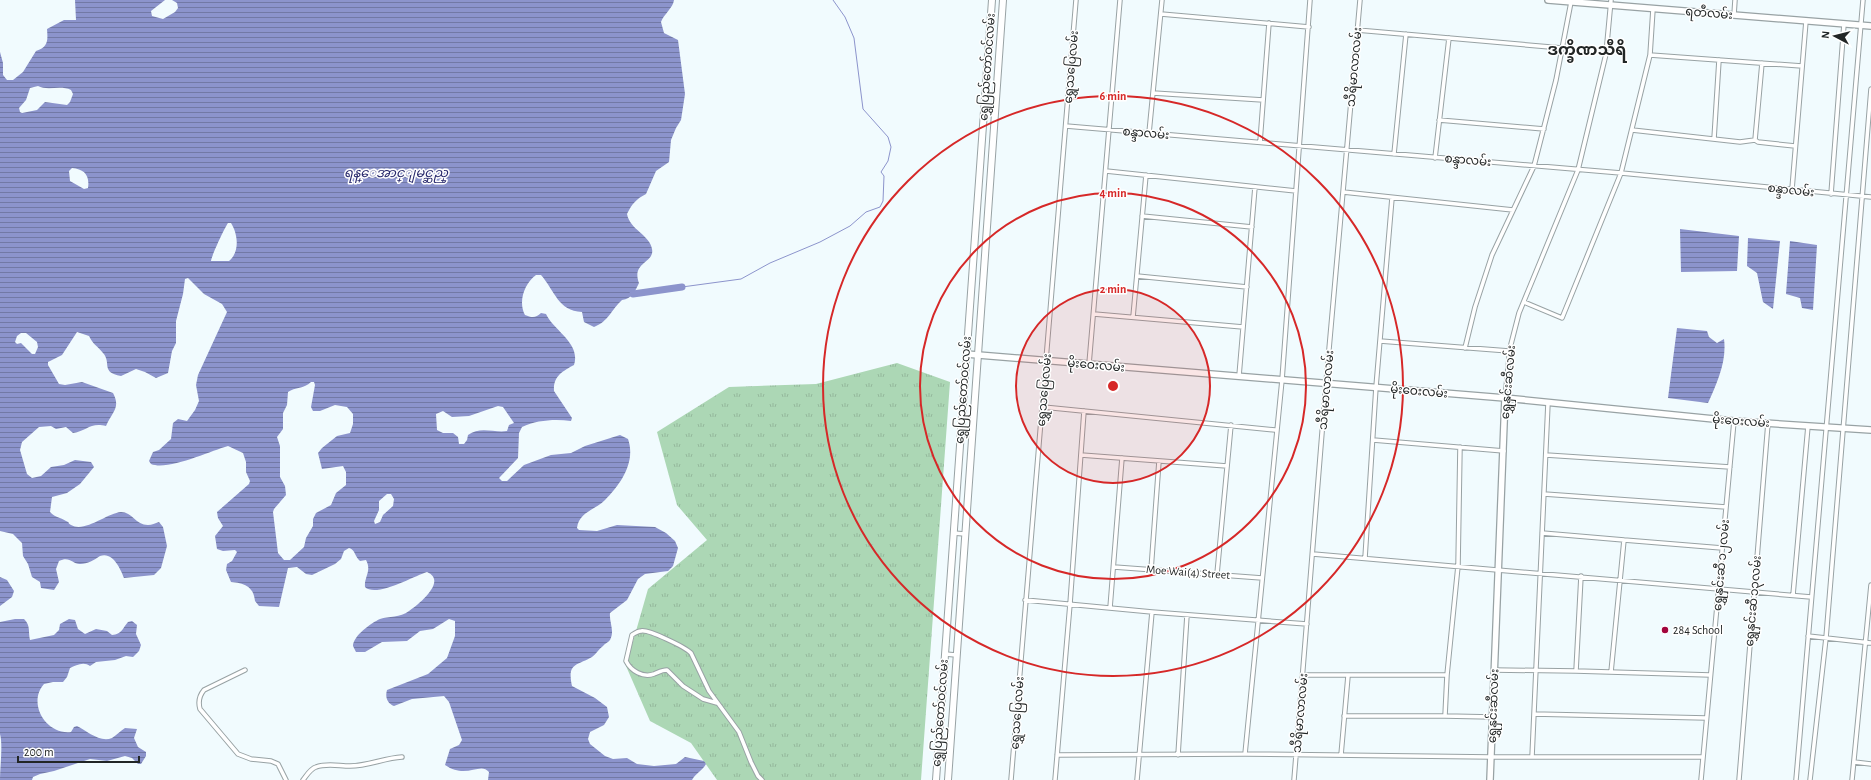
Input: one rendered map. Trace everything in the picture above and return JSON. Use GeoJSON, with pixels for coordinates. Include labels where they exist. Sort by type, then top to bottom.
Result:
{"type":"FeatureCollection","features":[{"type":"Feature","properties":{"kind":"main road","name":"ရွှေပြည်တော်ဝင်လမ်း"},"geometry":{"type":"LineString","coordinates":[[936,780],[992,0]]}},
{"type":"Feature","properties":{"kind":"main road","name":"ရွှေပြည်တော်ဝင်လမ်း"},"geometry":{"type":"LineString","coordinates":[[948,780],[1003,0]]}},
{"type":"Feature","properties":{"kind":"street","name":"ရွှေသပြေလမ်း"},"geometry":{"type":"LineString","coordinates":[[1011,780],[1076,0]]}},
{"type":"Feature","properties":{"kind":"street"},"geometry":{"type":"LineString","coordinates":[[1089,364],[1120,0]]}},
{"type":"Feature","properties":{"kind":"street"},"geometry":{"type":"LineString","coordinates":[[1149,133],[1162,0]]}},
{"type":"Feature","properties":{"kind":"street"},"geometry":{"type":"LineString","coordinates":[[1245,754],[1275,430],[1282,380],[1310,0]]}},
{"type":"Feature","properties":{"kind":"street","name":"သီရိမာလာလမ်း"},"geometry":{"type":"LineString","coordinates":[[1294,780],[1326,383],[1360,0]]}},
{"type":"Feature","properties":{"kind":"street","name":"ရတီလမ်း"},"geometry":{"type":"LineString","coordinates":[[1548,0],[1611,3],[1653,9],[1871,26]]}},
{"type":"Feature","properties":{"kind":"street"},"geometry":{"type":"LineString","coordinates":[[1734,15],[1735,0]]}},
{"type":"Feature","properties":{"kind":"street"},"geometry":{"type":"LineString","coordinates":[[1796,780],[1862,0]]}},
{"type":"Feature","properties":{"kind":"street"},"geometry":{"type":"LineString","coordinates":[[1464,348],[1475,307],[1490,262],[1534,166],[1544,129],[1571,2]]}},
{"type":"Feature","properties":{"kind":"street","name":"ရွှေနှင်းဆီလမ်း"},"geometry":{"type":"LineString","coordinates":[[1490,780],[1505,398],[1509,351],[1524,302],[1578,170],[1606,54],[1611,3]]}},
{"type":"Feature","properties":{"kind":"street"},"geometry":{"type":"LineString","coordinates":[[1524,302],[1562,318],[1621,173],[1650,55],[1653,9]]}},
{"type":"Feature","properties":{"kind":"street"},"geometry":{"type":"LineString","coordinates":[[1160,14],[1308,26]]}},
{"type":"Feature","properties":{"kind":"street"},"geometry":{"type":"LineString","coordinates":[[1792,189],[1806,21]]}},
{"type":"Feature","properties":{"kind":"street"},"geometry":{"type":"LineString","coordinates":[[1260,142],[1269,23]]}},
{"type":"Feature","properties":{"kind":"street"},"geometry":{"type":"LineString","coordinates":[[1832,194],[1844,24]]}},
{"type":"Feature","properties":{"kind":"street"},"geometry":{"type":"LineString","coordinates":[[1357,30],[1562,48]]}},
{"type":"Feature","properties":{"kind":"street"},"geometry":{"type":"LineString","coordinates":[[1394,154],[1406,34]]}},
{"type":"Feature","properties":{"kind":"street"},"geometry":{"type":"LineString","coordinates":[[1435,158],[1449,38]]}},
{"type":"Feature","properties":{"kind":"street"},"geometry":{"type":"LineString","coordinates":[[1650,55],[1802,66]]}},
{"type":"Feature","properties":{"kind":"street"},"geometry":{"type":"LineString","coordinates":[[1714,139],[1714,110],[1719,60]]}},
{"type":"Feature","properties":{"kind":"street"},"geometry":{"type":"LineString","coordinates":[[1755,140],[1762,63]]}},
{"type":"Feature","properties":{"kind":"street"},"geometry":{"type":"LineString","coordinates":[[1810,780],[1826,638],[1871,89]]}},
{"type":"Feature","properties":{"kind":"street"},"geometry":{"type":"LineString","coordinates":[[1153,93],[1262,100]]}},
{"type":"Feature","properties":{"kind":"street"},"geometry":{"type":"LineString","coordinates":[[1439,120],[1544,129]]}},
{"type":"Feature","properties":{"kind":"street","name":"စန္ဒာလမ်း"},"geometry":{"type":"LineString","coordinates":[[1066,126],[1621,173],[1871,198]]}},
{"type":"Feature","properties":{"kind":"street"},"geometry":{"type":"LineString","coordinates":[[1632,130],[1740,142],[1755,140],[1758,142],[1795,146]]}},
{"type":"Feature","properties":{"kind":"street"},"geometry":{"type":"LineString","coordinates":[[1106,171],[1296,191]]}},
{"type":"Feature","properties":{"kind":"street"},"geometry":{"type":"LineString","coordinates":[[1133,318],[1146,175]]}},
{"type":"Feature","properties":{"kind":"street"},"geometry":{"type":"LineString","coordinates":[[1239,376],[1255,186]]}},
{"type":"Feature","properties":{"kind":"street"},"geometry":{"type":"LineString","coordinates":[[1343,192],[1513,210]]}},
{"type":"Feature","properties":{"kind":"street"},"geometry":{"type":"LineString","coordinates":[[1365,558],[1376,387],[1392,198]]}},
{"type":"Feature","properties":{"kind":"street"},"geometry":{"type":"LineString","coordinates":[[1142,216],[1252,227]]}},
{"type":"Feature","properties":{"kind":"street"},"geometry":{"type":"LineString","coordinates":[[1137,276],[1246,287]]}},
{"type":"Feature","properties":{"kind":"street"},"geometry":{"type":"LineString","coordinates":[[1094,314],[1243,327]]}},
{"type":"Feature","properties":{"kind":"street"},"geometry":{"type":"LineString","coordinates":[[1380,341],[1509,351]]}},
{"type":"Feature","properties":{"kind":"street","name":"မိုးဝေးလမ်း"},"geometry":{"type":"LineString","coordinates":[[966,354],[1505,398],[1734,421],[1871,430]]}},
{"type":"Feature","properties":{"kind":"street"},"geometry":{"type":"LineString","coordinates":[[1532,757],[1548,402]]}},
{"type":"Feature","properties":{"kind":"street"},"geometry":{"type":"LineString","coordinates":[[1043,407],[1275,430]]}},
{"type":"Feature","properties":{"kind":"street"},"geometry":{"type":"LineString","coordinates":[[1055,780],[1084,411]]}},
{"type":"Feature","properties":{"kind":"street","name":"ရွှေနှင်းဆီ ၁၂လမ်း"},"geometry":{"type":"LineString","coordinates":[[1701,780],[1734,421]]}},
{"type":"Feature","properties":{"kind":"street","name":"ရွှေနှင်းဆီ ၁၃လမ်း"},"geometry":{"type":"LineString","coordinates":[[1739,780],[1768,423]]}},
{"type":"Feature","properties":{"kind":"street"},"geometry":{"type":"LineString","coordinates":[[1217,574],[1231,426]]}},
{"type":"Feature","properties":{"kind":"street"},"geometry":{"type":"LineString","coordinates":[[1793,595],[1808,426]]}},
{"type":"Feature","properties":{"kind":"street"},"geometry":{"type":"LineString","coordinates":[[1373,440],[1504,451]]}},
{"type":"Feature","properties":{"kind":"street"},"geometry":{"type":"LineString","coordinates":[[1445,716],[1447,675],[1458,566],[1460,447]]}},
{"type":"Feature","properties":{"kind":"street"},"geometry":{"type":"LineString","coordinates":[[1081,455],[1227,466]]}},
{"type":"Feature","properties":{"kind":"street"},"geometry":{"type":"LineString","coordinates":[[1546,455],[1730,467]]}},
{"type":"Feature","properties":{"kind":"street"},"geometry":{"type":"LineString","coordinates":[[1110,608],[1122,458]]}},
{"type":"Feature","properties":{"kind":"street"},"geometry":{"type":"LineString","coordinates":[[1151,570],[1159,461]]}},
{"type":"Feature","properties":{"kind":"street"},"geometry":{"type":"LineString","coordinates":[[1544,494],[1726,507]]}},
{"type":"Feature","properties":{"kind":"street"},"geometry":{"type":"LineString","coordinates":[[953,533],[965,534]]}},
{"type":"Feature","properties":{"kind":"street"},"geometry":{"type":"LineString","coordinates":[[1542,533],[1722,548]]}},
{"type":"Feature","properties":{"kind":"street"},"geometry":{"type":"LineString","coordinates":[[1611,672],[1624,540]]}},
{"type":"Feature","properties":{"kind":"street"},"geometry":{"type":"LineString","coordinates":[[1313,554],[1811,597]]}},
{"type":"Feature","properties":{"kind":"street","name":"Moe Wai(4) Street"},"geometry":{"type":"LineString","coordinates":[[1114,567],[1262,578]]}},
{"type":"Feature","properties":{"kind":"street"},"geometry":{"type":"LineString","coordinates":[[1576,671],[1581,576]]}},
{"type":"Feature","properties":{"kind":"street"},"geometry":{"type":"LineString","coordinates":[[1852,780],[1871,585]]}},
{"type":"Feature","properties":{"kind":"street"},"geometry":{"type":"LineString","coordinates":[[1025,600],[1187,615],[1307,624]]}},
{"type":"Feature","properties":{"kind":"street"},"geometry":{"type":"LineString","coordinates":[[1137,780],[1138,755],[1152,612]]}},
{"type":"Feature","properties":{"kind":"street"},"geometry":{"type":"LineString","coordinates":[[1178,755],[1187,615]]}},
{"type":"Feature","properties":{"kind":"street"},"geometry":{"type":"LineString","coordinates":[[717,703],[703,699],[683,686],[667,670],[652,675],[638,673],[630,668],[626,661],[632,635],[642,630],[666,638],[678,646],[686,648],[691,653],[709,691],[739,732],[750,762],[762,780]]}},
{"type":"Feature","properties":{"kind":"street"},"geometry":{"type":"LineString","coordinates":[[1808,636],[1871,643]]}},
{"type":"Feature","properties":{"kind":"street"},"geometry":{"type":"LineString","coordinates":[[945,654],[956,655]]}},
{"type":"Feature","properties":{"kind":"street"},"geometry":{"type":"LineString","coordinates":[[245,670],[204,690],[200,694],[198,702],[200,709],[238,754],[251,759],[271,760],[278,764],[286,780]]}},
{"type":"Feature","properties":{"kind":"street"},"geometry":{"type":"LineString","coordinates":[[1494,670],[1536,672],[1576,671],[1710,676]]}},
{"type":"Feature","properties":{"kind":"street"},"geometry":{"type":"LineString","coordinates":[[1303,676],[1447,675]]}},
{"type":"Feature","properties":{"kind":"street"},"geometry":{"type":"LineString","coordinates":[[1340,755],[1348,676]]}},
{"type":"Feature","properties":{"kind":"street"},"geometry":{"type":"LineString","coordinates":[[1534,714],[1706,718]]}},
{"type":"Feature","properties":{"kind":"street"},"geometry":{"type":"LineString","coordinates":[[1344,716],[1492,717]]}},
{"type":"Feature","properties":{"kind":"street"},"geometry":{"type":"LineString","coordinates":[[1057,755],[1296,754],[1491,757],[1702,757]]}},
{"type":"Feature","properties":{"kind":"street"},"geometry":{"type":"LineString","coordinates":[[303,780],[310,771],[316,767],[330,765],[352,766],[367,764],[378,760],[402,757]]}},
{"type":"Feature","properties":{"kind":"street"},"geometry":{"type":"LineString","coordinates":[[1854,762],[1871,764]]}},
{"type":"Feature","properties":{"kind":"green space"},"geometry":{"type":"Polygon","coordinates":[[[897,363],[950,382],[921,780],[717,780],[691,743],[650,721],[626,666],[648,589],[707,540],[677,505],[657,432],[729,387],[816,384],[897,363]]]}},
{"type":"Feature","properties":{"kind":"water","name":"ရန္ေအာင္ျမင္ဆည္"},"geometry":{"type":"Polygon","coordinates":[[[75,0],[165,0],[151,11],[152,16],[163,19],[175,12],[178,8],[177,3],[172,0],[674,0],[672,6],[661,22],[664,33],[678,40],[685,94],[681,120],[671,140],[669,162],[656,171],[646,194],[635,202],[627,214],[632,224],[648,240],[652,249],[652,254],[638,271],[637,276],[639,283],[633,294],[622,300],[603,322],[594,327],[584,322],[582,312],[574,311],[562,304],[541,275],[536,275],[528,283],[522,299],[525,315],[534,317],[541,313],[546,314],[574,350],[574,365],[566,369],[557,378],[554,386],[554,391],[572,418],[571,421],[546,421],[522,427],[519,433],[518,458],[499,478],[502,481],[507,481],[524,465],[551,455],[571,453],[585,446],[620,435],[628,439],[630,456],[626,472],[605,500],[581,518],[577,528],[579,530],[597,531],[617,525],[655,527],[666,533],[675,541],[678,548],[673,566],[668,571],[645,574],[638,579],[627,600],[610,613],[612,633],[610,640],[592,657],[574,666],[571,673],[572,686],[595,698],[607,707],[609,717],[604,725],[590,732],[588,739],[590,744],[605,756],[613,759],[627,758],[637,764],[654,766],[676,764],[685,757],[704,761],[706,764],[692,780],[488,780],[489,772],[485,769],[481,768],[460,771],[445,765],[450,749],[459,745],[462,740],[449,702],[444,696],[412,699],[394,706],[387,700],[386,695],[387,690],[428,674],[447,658],[455,636],[455,621],[449,619],[433,629],[420,631],[407,641],[382,642],[365,652],[356,652],[353,646],[356,638],[363,630],[380,619],[406,613],[429,593],[433,587],[434,581],[433,576],[427,572],[386,588],[370,590],[365,587],[368,571],[368,564],[366,560],[360,561],[353,550],[349,548],[344,551],[341,559],[335,564],[312,575],[306,574],[297,567],[288,568],[279,607],[259,606],[255,601],[253,592],[247,586],[240,583],[231,582],[226,570],[227,564],[232,561],[237,552],[235,550],[223,551],[217,549],[215,536],[223,526],[218,518],[217,512],[249,484],[250,481],[246,472],[246,462],[243,453],[228,446],[189,460],[168,465],[151,464],[149,461],[153,452],[159,450],[171,439],[173,423],[178,419],[187,421],[195,410],[199,401],[196,385],[198,375],[227,312],[222,304],[204,294],[188,278],[185,279],[176,321],[176,343],[172,351],[168,373],[156,378],[136,369],[121,376],[115,374],[108,370],[107,360],[89,336],[77,332],[62,355],[48,362],[48,365],[59,384],[65,385],[82,382],[113,393],[116,403],[115,410],[106,426],[96,425],[73,433],[66,427],[56,429],[51,426],[39,427],[22,442],[20,450],[27,474],[32,478],[41,476],[51,467],[64,465],[75,460],[91,462],[94,467],[80,484],[67,493],[52,497],[50,512],[69,524],[77,527],[89,525],[115,513],[121,512],[128,514],[140,523],[149,525],[159,522],[163,527],[167,546],[161,568],[154,575],[124,578],[116,562],[109,556],[105,555],[83,564],[77,564],[66,559],[59,561],[56,569],[59,582],[54,590],[41,588],[40,582],[32,577],[28,564],[23,556],[22,543],[13,534],[0,531],[0,52],[3,63],[3,75],[7,80],[13,80],[23,72],[36,51],[43,48],[45,45],[47,40],[47,29],[64,20],[76,20],[75,0]],[[38,86],[30,88],[26,100],[19,108],[20,112],[22,113],[37,110],[45,102],[67,105],[73,94],[71,90],[63,88],[46,88],[38,86]],[[72,168],[69,171],[70,181],[84,189],[88,188],[87,176],[83,171],[72,168]],[[228,223],[211,261],[229,261],[235,253],[237,243],[235,232],[231,223],[228,223]],[[21,333],[17,336],[15,342],[17,344],[21,343],[32,354],[35,354],[38,347],[37,342],[26,333],[21,333]],[[311,382],[305,386],[288,392],[287,405],[283,413],[283,429],[277,437],[280,446],[280,477],[285,486],[286,495],[273,512],[278,553],[284,560],[290,560],[304,547],[306,538],[313,526],[313,519],[316,513],[331,505],[336,493],[346,485],[346,472],[343,466],[322,469],[318,453],[337,436],[350,433],[353,424],[353,414],[347,407],[335,405],[320,411],[313,411],[311,407],[315,385],[314,382],[311,382]],[[498,406],[469,416],[452,417],[443,411],[436,414],[437,430],[443,433],[453,433],[458,437],[459,444],[464,444],[468,435],[473,432],[482,430],[507,431],[509,425],[514,423],[503,407],[498,406]],[[387,494],[379,501],[379,510],[374,521],[375,524],[380,522],[383,515],[393,506],[394,499],[391,494],[387,494]]]}},
{"type":"Feature","properties":{"kind":"water"},"geometry":{"type":"Polygon","coordinates":[[[1680,229],[1739,236],[1737,271],[1681,272],[1680,229]]]}},
{"type":"Feature","properties":{"kind":"water"},"geometry":{"type":"Polygon","coordinates":[[[1748,238],[1780,241],[1773,309],[1763,302],[1757,273],[1747,266],[1748,238]]]}},
{"type":"Feature","properties":{"kind":"water"},"geometry":{"type":"Polygon","coordinates":[[[1790,241],[1817,245],[1813,310],[1802,308],[1800,298],[1786,294],[1790,241]]]}},
{"type":"Feature","properties":{"kind":"water"},"geometry":{"type":"Polygon","coordinates":[[[1677,328],[1707,331],[1709,337],[1717,343],[1724,339],[1725,347],[1723,364],[1708,403],[1668,398],[1677,328]]]}},
{"type":"Feature","properties":{"kind":"water"},"geometry":{"type":"Polygon","coordinates":[[[0,577],[7,580],[14,591],[12,597],[0,606],[0,577]]]}},
{"type":"Feature","properties":{"kind":"water"},"geometry":{"type":"Polygon","coordinates":[[[24,619],[28,627],[30,640],[54,635],[59,630],[60,624],[69,619],[75,620],[78,629],[85,634],[96,629],[107,631],[112,635],[118,634],[128,622],[132,621],[137,625],[136,634],[141,645],[139,651],[133,657],[126,656],[115,660],[96,662],[90,666],[80,664],[70,668],[67,677],[63,682],[44,684],[39,692],[38,708],[47,723],[62,732],[71,732],[74,727],[77,726],[98,738],[107,739],[112,738],[125,728],[137,729],[134,738],[138,747],[146,752],[146,756],[141,764],[138,764],[132,758],[125,756],[107,761],[90,759],[40,774],[33,777],[32,780],[0,780],[0,622],[24,619]]]}},
{"type":"Feature","properties":{"kind":"waterway"},"geometry":{"type":"LineString","coordinates":[[682,287],[741,279],[770,263],[820,242],[850,226],[866,212],[880,207],[883,201],[884,176],[881,172],[888,161],[891,147],[888,137],[863,109],[854,38],[845,17],[833,0]]}},
{"type":"Feature","properties":{"kind":"waterway"},"geometry":{"type":"LineString","coordinates":[[633,294],[682,287]]}},
{"type":"Feature","properties":{"kind":"place","name":"284 School"},"geometry":{"type":"Point","coordinates":[1665,630]}},
{"type":"Feature","properties":{"kind":"district","name":"ဒက္ခိဏသီရိ"},"geometry":{"type":"Point","coordinates":[1587,49]}}]}
